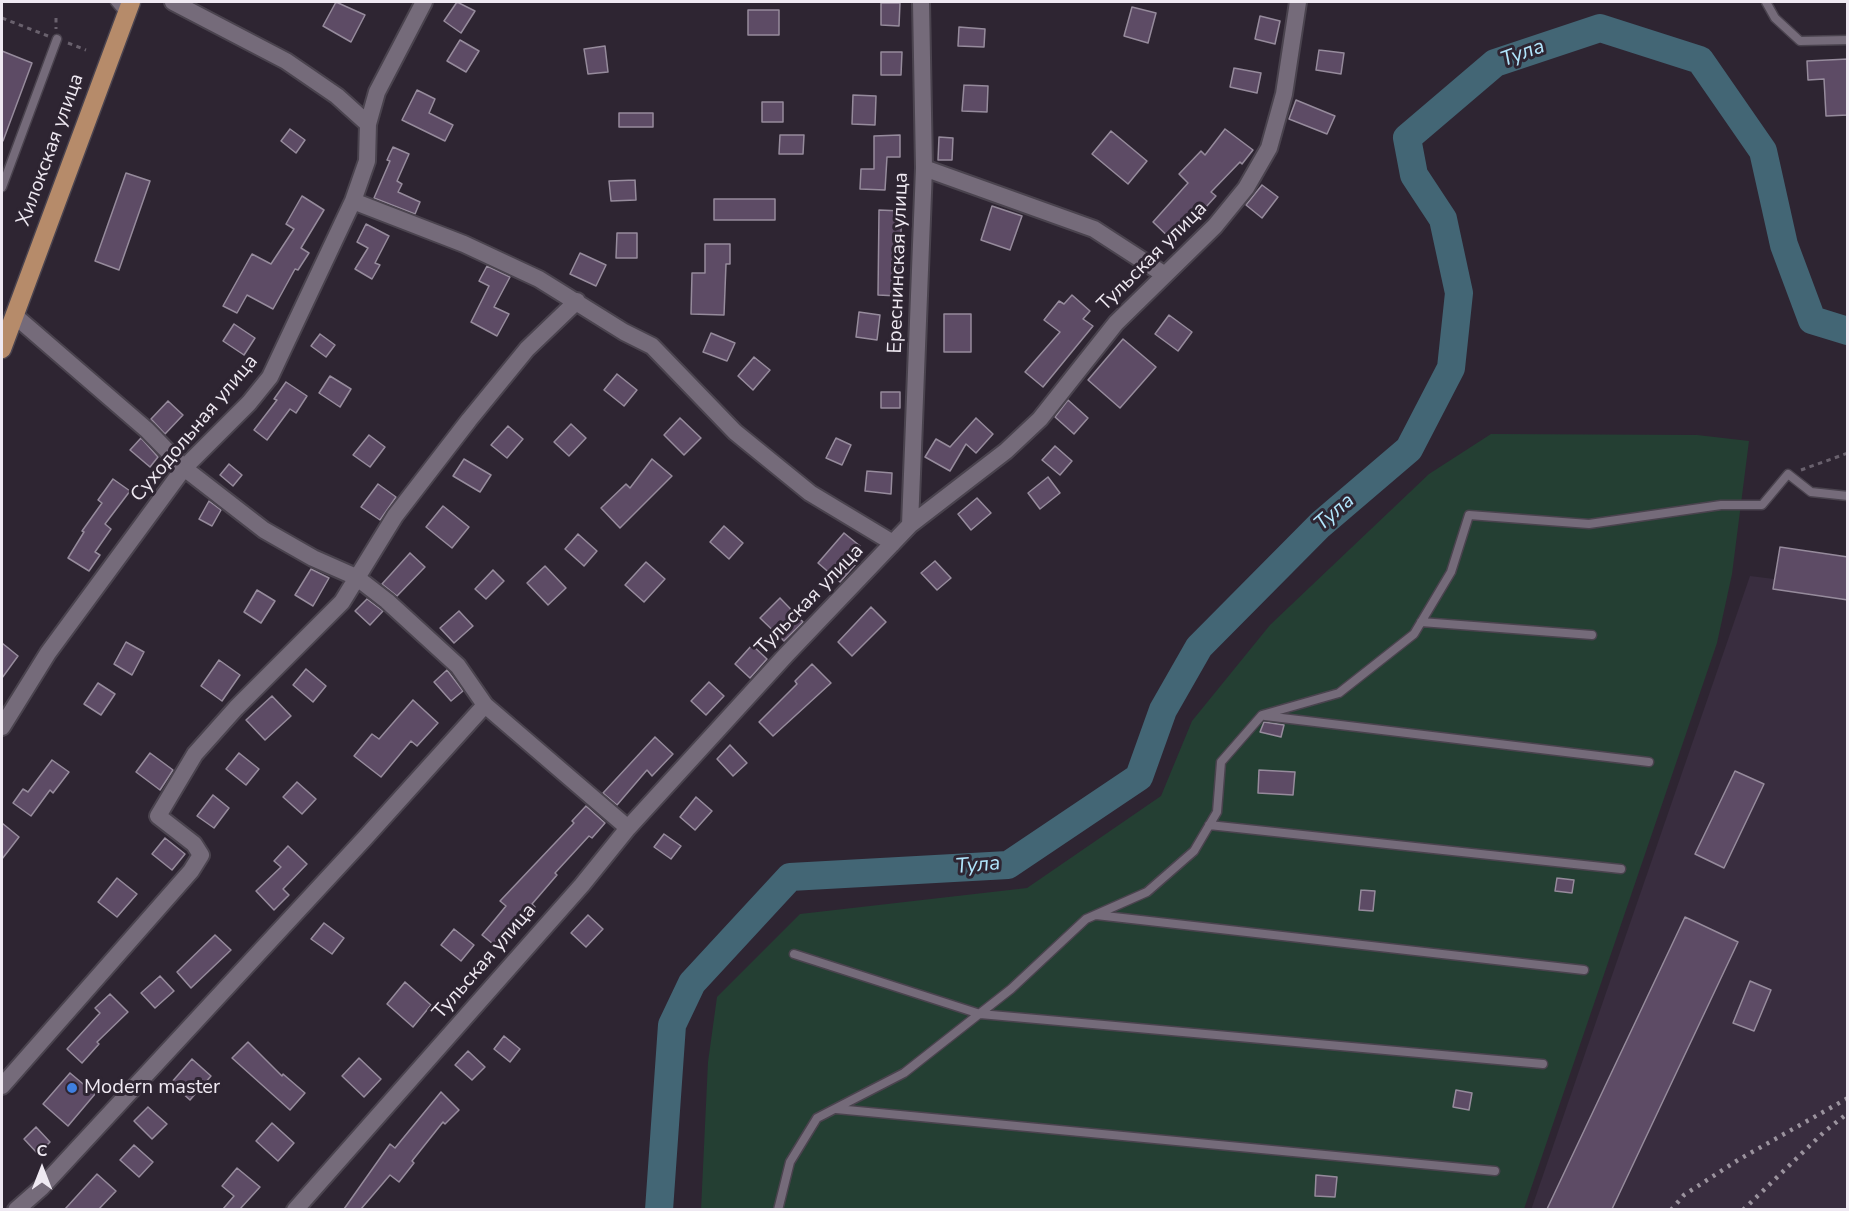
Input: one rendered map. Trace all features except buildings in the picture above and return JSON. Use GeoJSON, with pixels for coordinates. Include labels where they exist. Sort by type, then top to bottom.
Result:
{"type":"FeatureCollection","features":[{"type":"Feature","properties":{"kind":"main road","name":"Хилокская улица"},"geometry":{"type":"LineString","coordinates":[[2,348],[124,6]]}},
{"type":"Feature","properties":{"kind":"street"},"geometry":{"type":"LineString","coordinates":[[173,2],[286,62],[337,96],[368,124]]}},
{"type":"Feature","properties":{"kind":"street","name":"Суходольная улица"},"geometry":{"type":"LineString","coordinates":[[2,727],[48,653],[184,468],[249,403],[270,377],[353,201],[367,161],[368,124],[377,92],[424,2]]}},
{"type":"Feature","properties":{"kind":"street","name":"Ереснинская улица"},"geometry":{"type":"LineString","coordinates":[[910,525],[924,168],[921,2]]}},
{"type":"Feature","properties":{"kind":"street","name":"Тульская улица"},"geometry":{"type":"LineString","coordinates":[[296,1209],[582,885],[628,828],[786,655],[910,525],[1006,451],[1040,418],[1116,323],[1215,226],[1246,188],[1269,148],[1284,94],[1298,2]]}},
{"type":"Feature","properties":{"kind":"street"},"geometry":{"type":"LineString","coordinates":[[924,168],[1094,229],[1165,275]]}},
{"type":"Feature","properties":{"kind":"street"},"geometry":{"type":"LineString","coordinates":[[353,201],[464,244],[539,279],[624,332],[652,346],[735,432],[810,492],[893,543]]}},
{"type":"Feature","properties":{"kind":"street"},"geometry":{"type":"LineString","coordinates":[[2,1086],[192,871],[201,855],[194,844],[158,816],[195,754],[252,692],[342,602],[395,516],[469,420],[527,349],[576,301]]}},
{"type":"Feature","properties":{"kind":"street"},"geometry":{"type":"LineString","coordinates":[[14,315],[147,430],[184,468],[264,530],[314,558],[356,577],[421,630],[458,666],[485,705],[628,828]]}},
{"type":"Feature","properties":{"kind":"street"},"geometry":{"type":"LineString","coordinates":[[16,1209],[49,1179],[485,705]]}},
{"type":"Feature","properties":{"kind":"lane"},"geometry":{"type":"LineString","coordinates":[[1766,2],[1775,18],[1800,41],[1848,40]]}},
{"type":"Feature","properties":{"kind":"lane"},"geometry":{"type":"LineString","coordinates":[[2,187],[57,39]]}},
{"type":"Feature","properties":{"kind":"lane"},"geometry":{"type":"LineString","coordinates":[[778,1209],[790,1162],[817,1118],[904,1073],[1011,989],[1086,919],[1147,892],[1194,851],[1217,812],[1221,762],[1262,715],[1339,693],[1414,634],[1451,572],[1469,515],[1589,524],[1721,505],[1762,505],[1788,474],[1811,492],[1848,496]]}},
{"type":"Feature","properties":{"kind":"lane"},"geometry":{"type":"LineString","coordinates":[[1421,622],[1592,635]]}},
{"type":"Feature","properties":{"kind":"lane"},"geometry":{"type":"LineString","coordinates":[[1262,715],[1649,762]]}},
{"type":"Feature","properties":{"kind":"lane"},"geometry":{"type":"LineString","coordinates":[[1209,825],[1621,869]]}},
{"type":"Feature","properties":{"kind":"lane"},"geometry":{"type":"LineString","coordinates":[[1094,915],[1584,970]]}},
{"type":"Feature","properties":{"kind":"lane"},"geometry":{"type":"LineString","coordinates":[[794,954],[980,1014],[1543,1064]]}},
{"type":"Feature","properties":{"kind":"lane"},"geometry":{"type":"LineString","coordinates":[[835,1108],[1496,1171]]}},
{"type":"Feature","properties":{"kind":"path"},"geometry":{"type":"LineString","coordinates":[[2,18],[86,50]]}},
{"type":"Feature","properties":{"kind":"path"},"geometry":{"type":"LineString","coordinates":[[1788,474],[1848,453]]}},
{"type":"Feature","properties":{"kind":"shaded area"},"geometry":{"type":"Polygon","coordinates":[[[1750,576],[1847,588],[1847,1209],[1531,1210],[1750,576]]]}},
{"type":"Feature","properties":{"kind":"green space"},"geometry":{"type":"Polygon","coordinates":[[[1491,434],[1697,435],[1749,441],[1732,574],[1717,643],[1524,1209],[701,1210],[708,1062],[717,997],[800,914],[1027,888],[1161,796],[1192,721],[1270,625],[1429,474],[1491,434]]]}},
{"type":"Feature","properties":{"kind":"waterway","name":"Тула"},"geometry":{"type":"LineString","coordinates":[[659,1210],[672,1025],[692,983],[790,877],[1008,865],[1139,777],[1163,710],[1199,647],[1320,525],[1409,449],[1451,368],[1459,293],[1443,219],[1414,175],[1407,138],[1495,63],[1600,28],[1700,60],[1763,151],[1784,245],[1812,320],[1848,331]]}},
{"type":"Feature","properties":{"kind":"railway"},"geometry":{"type":"LineString","coordinates":[[1671,1210],[1684,1195],[1738,1160],[1848,1098]]}},
{"type":"Feature","properties":{"kind":"railway"},"geometry":{"type":"LineString","coordinates":[[1743,1210],[1824,1132],[1848,1113]]}},
{"type":"Feature","properties":{"kind":"place","name":"Modern master"},"geometry":{"type":"Point","coordinates":[72,1088]}}]}
